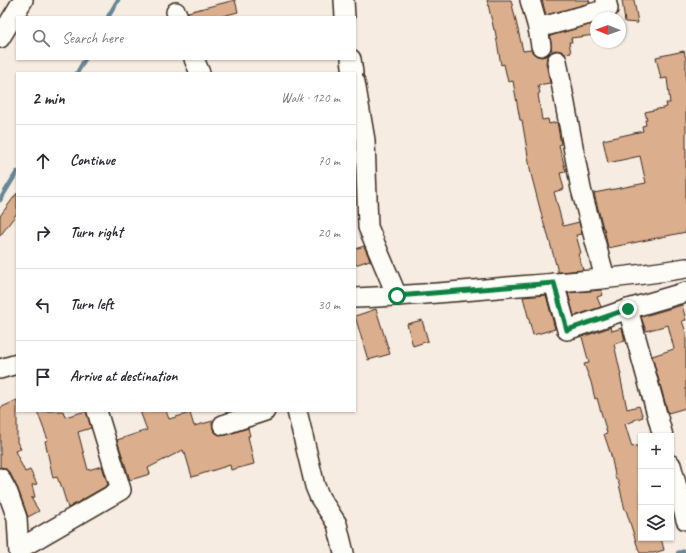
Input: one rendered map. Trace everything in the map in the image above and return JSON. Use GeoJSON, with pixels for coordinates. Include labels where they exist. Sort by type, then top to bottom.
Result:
{"type":"FeatureCollection","features":[{"type":"Feature","properties":{"kind":"street"},"geometry":{"type":"LineString","coordinates":[[0,38],[23,0]]}},
{"type":"Feature","properties":{"kind":"street"},"geometry":{"type":"LineString","coordinates":[[344,0],[345,16]]}},
{"type":"Feature","properties":{"kind":"street"},"geometry":{"type":"LineString","coordinates":[[530,0],[538,28],[541,46]]}},
{"type":"Feature","properties":{"kind":"street"},"geometry":{"type":"LineString","coordinates":[[538,28],[608,9],[606,0]]}},
{"type":"Feature","properties":{"kind":"street"},"geometry":{"type":"LineString","coordinates":[[194,60],[200,72]]}},
{"type":"Feature","properties":{"kind":"street"},"geometry":{"type":"LineString","coordinates":[[351,60],[354,72]]}},
{"type":"Feature","properties":{"kind":"street"},"geometry":{"type":"LineString","coordinates":[[557,61],[582,189],[605,278]]}},
{"type":"Feature","properties":{"kind":"street"},"geometry":{"type":"LineString","coordinates":[[356,88],[365,140],[368,227],[397,296]]}},
{"type":"Feature","properties":{"kind":"street"},"geometry":{"type":"LineString","coordinates":[[356,298],[554,283],[655,273],[686,268]]}},
{"type":"Feature","properties":{"kind":"street"},"geometry":{"type":"LineString","coordinates":[[554,283],[567,330],[628,309],[686,292]]}},
{"type":"Feature","properties":{"kind":"street"},"geometry":{"type":"LineString","coordinates":[[628,309],[662,433]]}},
{"type":"Feature","properties":{"kind":"street"},"geometry":{"type":"LineString","coordinates":[[0,369],[16,364]]}},
{"type":"Feature","properties":{"kind":"street"},"geometry":{"type":"LineString","coordinates":[[0,478],[8,492],[17,518],[19,551],[122,490],[97,412]]}},
{"type":"Feature","properties":{"kind":"street"},"geometry":{"type":"LineString","coordinates":[[223,426],[263,412]]}},
{"type":"Feature","properties":{"kind":"street"},"geometry":{"type":"LineString","coordinates":[[296,412],[315,486],[320,498],[337,524],[344,553]]}},
{"type":"Feature","properties":{"kind":"street"},"geometry":{"type":"LineString","coordinates":[[672,469],[686,520]]}},
{"type":"Feature","properties":{"kind":"building"},"geometry":{"type":"Polygon","coordinates":[[[235,0],[238,12],[223,16],[189,16],[188,12],[235,0]]]}},
{"type":"Feature","properties":{"kind":"building"},"geometry":{"type":"Polygon","coordinates":[[[487,0],[511,0],[523,51],[531,50],[537,56],[542,57],[548,55],[550,52],[546,63],[550,83],[538,85],[540,93],[538,94],[542,120],[548,119],[549,124],[557,122],[561,144],[559,145],[566,172],[560,173],[564,189],[554,192],[563,226],[579,222],[582,234],[576,235],[581,253],[578,254],[583,270],[558,272],[531,174],[522,120],[520,120],[513,81],[508,82],[504,64],[501,65],[495,30],[487,0]]]}},
{"type":"Feature","properties":{"kind":"building"},"geometry":{"type":"Polygon","coordinates":[[[542,0],[589,0],[590,3],[546,15],[542,0]]]}},
{"type":"Feature","properties":{"kind":"building"},"geometry":{"type":"Polygon","coordinates":[[[622,0],[634,0],[638,23],[626,22],[626,12],[624,12],[622,0]]]}},
{"type":"Feature","properties":{"kind":"building"},"geometry":{"type":"Polygon","coordinates":[[[590,25],[590,36],[571,38],[572,42],[569,42],[571,53],[565,54],[561,51],[555,50],[552,52],[550,36],[590,25]]]}},
{"type":"Feature","properties":{"kind":"building"},"geometry":{"type":"Polygon","coordinates":[[[684,51],[686,59],[686,232],[608,248],[594,193],[646,183],[640,156],[608,163],[603,140],[643,131],[642,126],[646,125],[645,120],[647,120],[645,112],[667,107],[666,103],[670,103],[667,78],[661,79],[656,57],[684,51]]]}},
{"type":"Feature","properties":{"kind":"building"},"geometry":{"type":"Polygon","coordinates":[[[16,194],[16,214],[0,236],[0,216],[16,194]]]}},
{"type":"Feature","properties":{"kind":"building"},"geometry":{"type":"Polygon","coordinates":[[[364,246],[370,260],[356,265],[356,249],[364,246]]]}},
{"type":"Feature","properties":{"kind":"building"},"geometry":{"type":"Polygon","coordinates":[[[601,290],[603,295],[597,297],[601,307],[574,316],[568,293],[601,290]]]}},
{"type":"Feature","properties":{"kind":"building"},"geometry":{"type":"Polygon","coordinates":[[[546,295],[555,329],[533,335],[523,297],[546,295]]]}},
{"type":"Feature","properties":{"kind":"building"},"geometry":{"type":"Polygon","coordinates":[[[682,305],[686,320],[682,321],[686,332],[686,408],[668,413],[652,356],[674,349],[668,325],[646,331],[641,317],[682,305]]]}},
{"type":"Feature","properties":{"kind":"building"},"geometry":{"type":"Polygon","coordinates":[[[376,309],[390,354],[368,360],[356,316],[376,309]]]}},
{"type":"Feature","properties":{"kind":"building"},"geometry":{"type":"Polygon","coordinates":[[[422,320],[428,341],[413,346],[407,324],[422,320]]]}},
{"type":"Feature","properties":{"kind":"building"},"geometry":{"type":"Polygon","coordinates":[[[611,327],[612,331],[622,328],[625,341],[614,344],[627,409],[639,406],[643,417],[625,424],[632,447],[638,446],[638,541],[662,541],[664,550],[654,553],[640,553],[638,548],[625,510],[618,480],[616,480],[611,455],[604,434],[607,433],[597,398],[595,399],[591,382],[584,364],[589,363],[582,337],[611,327]]]}},
{"type":"Feature","properties":{"kind":"building"},"geometry":{"type":"Polygon","coordinates":[[[16,400],[17,442],[21,449],[15,451],[25,472],[30,470],[37,484],[32,485],[35,497],[31,498],[39,511],[28,517],[18,489],[10,473],[5,468],[0,467],[0,408],[16,400]]]}},
{"type":"Feature","properties":{"kind":"building"},"geometry":{"type":"Polygon","coordinates":[[[37,412],[63,412],[65,417],[86,412],[91,428],[78,432],[88,470],[102,466],[108,485],[68,508],[60,482],[57,477],[53,478],[45,441],[48,440],[37,412]]]}},
{"type":"Feature","properties":{"kind":"building"},"geometry":{"type":"Polygon","coordinates":[[[140,412],[166,412],[169,419],[190,413],[194,426],[213,421],[213,429],[221,436],[248,428],[250,436],[248,436],[254,464],[231,470],[230,465],[192,477],[183,450],[148,468],[150,474],[130,480],[117,440],[147,430],[140,412]]]}},
{"type":"Feature","properties":{"kind":"waterway"},"geometry":{"type":"LineString","coordinates":[[109,16],[118,0]]}},
{"type":"Feature","properties":{"kind":"waterway"},"geometry":{"type":"LineString","coordinates":[[78,72],[84,60]]}},
{"type":"Feature","properties":{"kind":"waterway"},"geometry":{"type":"LineString","coordinates":[[0,200],[16,174]]}},
{"type":"Feature","properties":{"kind":"waterway"},"geometry":{"type":"LineString","coordinates":[[678,553],[686,551]]}},
{"type":"Feature","properties":{"kind":"route"},"geometry":{"type":"LineString","coordinates":[[397,296],[554,283],[567,330],[628,309]]}}]}
